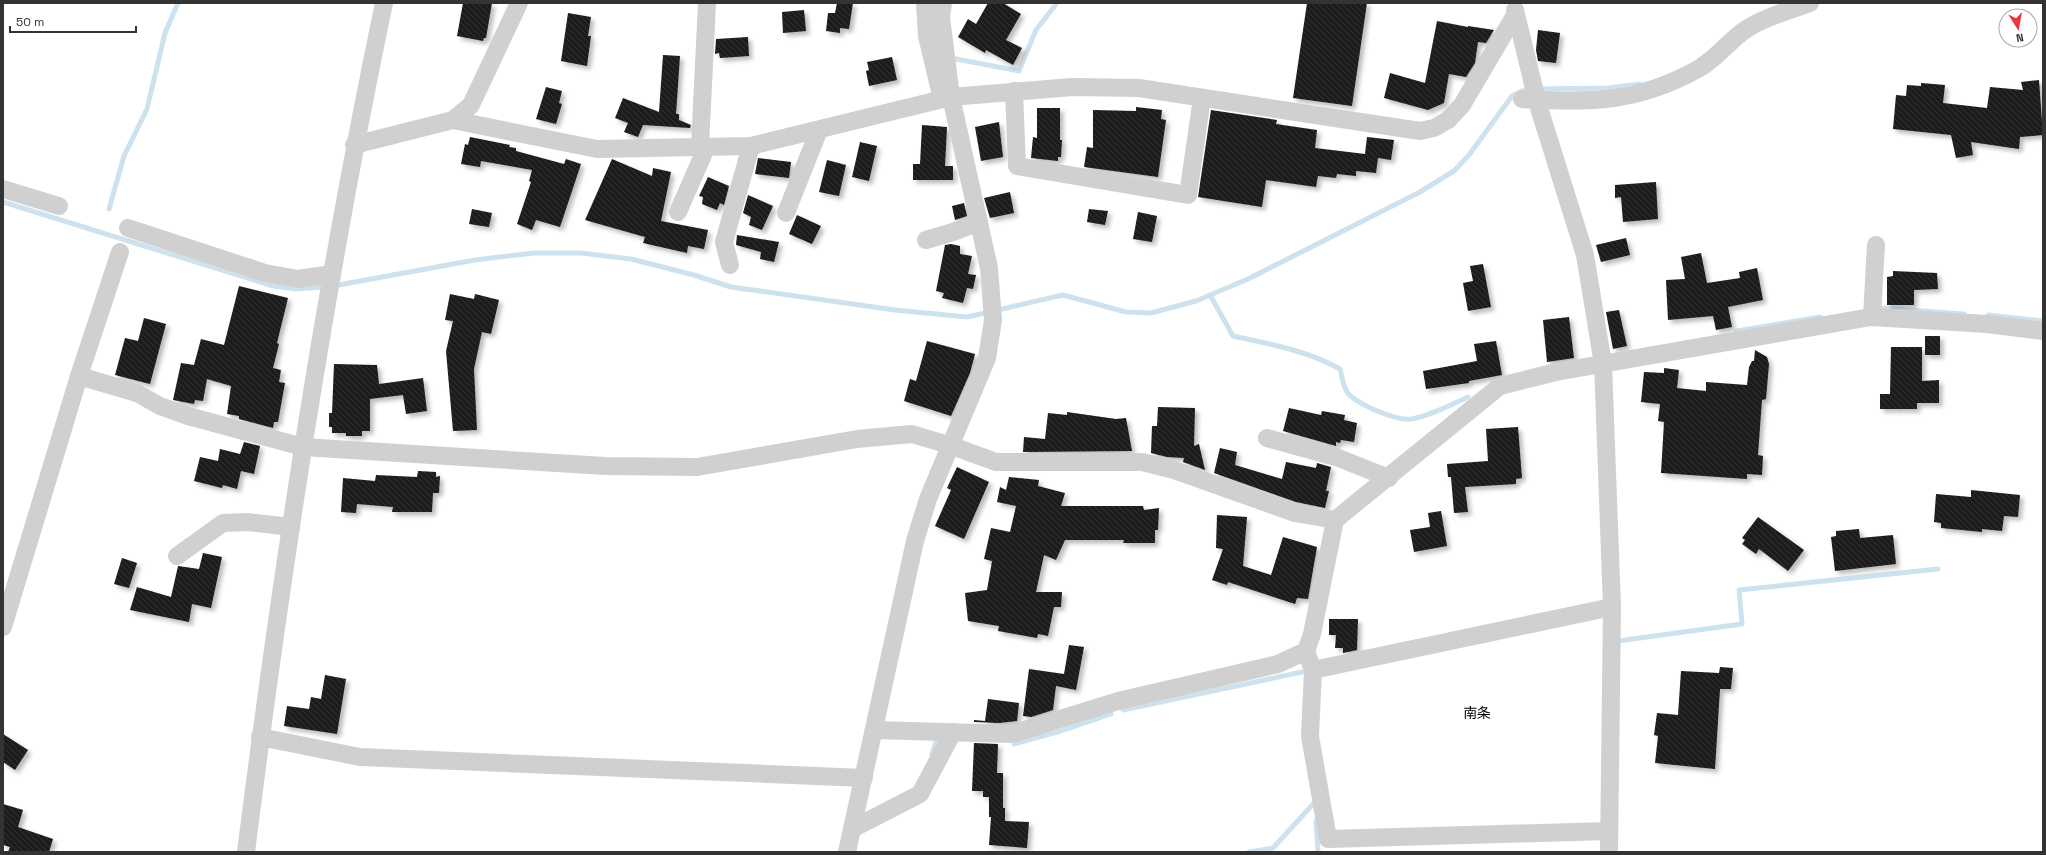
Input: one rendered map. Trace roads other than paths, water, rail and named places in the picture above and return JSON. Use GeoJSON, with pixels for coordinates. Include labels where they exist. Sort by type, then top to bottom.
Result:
{"type":"FeatureCollection","features":[{"type":"Feature","properties":{"kind":"street"},"geometry":{"type":"LineString","coordinates":[[246,852],[260,737],[303,447],[354,145],[384,3]]}},
{"type":"Feature","properties":{"kind":"street"},"geometry":{"type":"LineString","coordinates":[[453,120],[470,105],[519,3]]}},
{"type":"Feature","properties":{"kind":"street"},"geometry":{"type":"LineString","coordinates":[[678,212],[703,146],[708,3]]}},
{"type":"Feature","properties":{"kind":"street"},"geometry":{"type":"LineString","coordinates":[[847,852],[875,730],[915,541],[928,499],[952,446],[987,358],[993,320],[989,268],[979,222],[946,98],[927,36],[925,3]]}},
{"type":"Feature","properties":{"kind":"street"},"geometry":{"type":"LineString","coordinates":[[942,3],[941,17],[946,98]]}},
{"type":"Feature","properties":{"kind":"street"},"geometry":{"type":"LineString","coordinates":[[1522,99],[1574,101],[1618,98],[1658,88],[1700,68],[1746,29],[1810,3]]}},
{"type":"Feature","properties":{"kind":"street"},"geometry":{"type":"LineString","coordinates":[[354,145],[453,120],[597,149],[751,146],[946,98],[1072,87],[1139,88],[1420,131],[1434,128],[1448,120],[1462,105],[1514,9]]}},
{"type":"Feature","properties":{"kind":"street"},"geometry":{"type":"LineString","coordinates":[[1514,9],[1540,111],[1585,255],[1603,364],[1612,607],[1608,831],[1609,852]]}},
{"type":"Feature","properties":{"kind":"street"},"geometry":{"type":"LineString","coordinates":[[1014,91],[1017,166],[1188,195],[1202,98]]}},
{"type":"Feature","properties":{"kind":"street"},"geometry":{"type":"LineString","coordinates":[[786,213],[819,130]]}},
{"type":"Feature","properties":{"kind":"street"},"geometry":{"type":"LineString","coordinates":[[730,265],[724,242],[751,146]]}},
{"type":"Feature","properties":{"kind":"street"},"geometry":{"type":"LineString","coordinates":[[3,189],[59,206]]}},
{"type":"Feature","properties":{"kind":"street"},"geometry":{"type":"LineString","coordinates":[[926,240],[979,222]]}},
{"type":"Feature","properties":{"kind":"street"},"geometry":{"type":"LineString","coordinates":[[128,228],[265,273],[298,279],[331,282]]}},
{"type":"Feature","properties":{"kind":"street"},"geometry":{"type":"LineString","coordinates":[[1872,318],[1876,245]]}},
{"type":"Feature","properties":{"kind":"street"},"geometry":{"type":"LineString","coordinates":[[3,627],[79,376],[120,252]]}},
{"type":"Feature","properties":{"kind":"street"},"geometry":{"type":"LineString","coordinates":[[1608,831],[1326,846],[1310,736],[1313,670],[1306,651],[1312,634],[1334,520],[1389,478],[1500,386],[1556,372],[1778,332],[1872,318],[1987,324],[2043,331]]}},
{"type":"Feature","properties":{"kind":"street"},"geometry":{"type":"LineString","coordinates":[[79,376],[137,393],[160,406],[188,416],[303,447],[605,466],[697,467],[857,439],[912,434],[952,446],[996,462],[1142,462],[1174,470],[1295,513],[1334,520]]}},
{"type":"Feature","properties":{"kind":"street"},"geometry":{"type":"LineString","coordinates":[[1267,438],[1336,457],[1389,478]]}},
{"type":"Feature","properties":{"kind":"street"},"geometry":{"type":"LineString","coordinates":[[177,556],[223,524],[247,522],[291,527]]}},
{"type":"Feature","properties":{"kind":"street"},"geometry":{"type":"LineString","coordinates":[[1313,670],[1612,607]]}},
{"type":"Feature","properties":{"kind":"street"},"geometry":{"type":"LineString","coordinates":[[875,730],[1012,734],[1118,701],[1278,664],[1306,651]]}},
{"type":"Feature","properties":{"kind":"street"},"geometry":{"type":"LineString","coordinates":[[852,829],[920,794],[953,732]]}},
{"type":"Feature","properties":{"kind":"street"},"geometry":{"type":"LineString","coordinates":[[260,737],[360,757],[864,778]]}},
{"type":"Feature","properties":{"kind":"waterway"},"geometry":{"type":"LineString","coordinates":[[109,209],[124,156],[147,109],[165,33],[178,3]]}},
{"type":"Feature","properties":{"kind":"waterway"},"geometry":{"type":"LineString","coordinates":[[951,58],[1019,71],[1036,30],[1057,3]]}},
{"type":"Feature","properties":{"kind":"waterway"},"geometry":{"type":"LineString","coordinates":[[1538,89],[1608,88],[1640,84]]}},
{"type":"Feature","properties":{"kind":"waterway"},"geometry":{"type":"LineString","coordinates":[[333,286],[475,260],[534,253],[581,253],[631,259],[694,275],[731,287],[895,310],[967,317],[1063,295],[1126,312],[1151,313],[1196,301],[1248,279],[1420,192],[1454,171],[1469,155],[1512,96],[1526,89],[1530,89]]}},
{"type":"Feature","properties":{"kind":"waterway"},"geometry":{"type":"LineString","coordinates":[[3,202],[273,286],[295,289],[326,287]]}},
{"type":"Feature","properties":{"kind":"waterway"},"geometry":{"type":"LineString","coordinates":[[1210,295],[1233,336],[1301,352],[1327,362],[1340,369],[1346,390],[1352,397],[1377,411],[1404,419],[1418,418],[1468,397]]}},
{"type":"Feature","properties":{"kind":"waterway"},"geometry":{"type":"LineString","coordinates":[[1881,308],[1964,314]]}},
{"type":"Feature","properties":{"kind":"waterway"},"geometry":{"type":"LineString","coordinates":[[1988,315],[2043,321]]}},
{"type":"Feature","properties":{"kind":"waterway"},"geometry":{"type":"LineString","coordinates":[[1737,331],[1820,317]]}},
{"type":"Feature","properties":{"kind":"waterway"},"geometry":{"type":"LineString","coordinates":[[1618,641],[1742,624],[1739,590],[1938,569]]}},
{"type":"Feature","properties":{"kind":"waterway"},"geometry":{"type":"LineString","coordinates":[[1123,710],[1302,672]]}},
{"type":"Feature","properties":{"kind":"waterway"},"geometry":{"type":"LineString","coordinates":[[1014,744],[1061,731],[1111,714]]}},
{"type":"Feature","properties":{"kind":"waterway"},"geometry":{"type":"LineString","coordinates":[[932,754],[936,742]]}},
{"type":"Feature","properties":{"kind":"waterway"},"geometry":{"type":"LineString","coordinates":[[1249,852],[1273,848],[1315,802]]}},
{"type":"Feature","properties":{"kind":"waterway"},"geometry":{"type":"LineString","coordinates":[[1316,821],[1318,852]]}},
{"type":"Feature","properties":{"kind":"district","name":"南条"},"geometry":{"type":"Point","coordinates":[1477,713]}}]}
